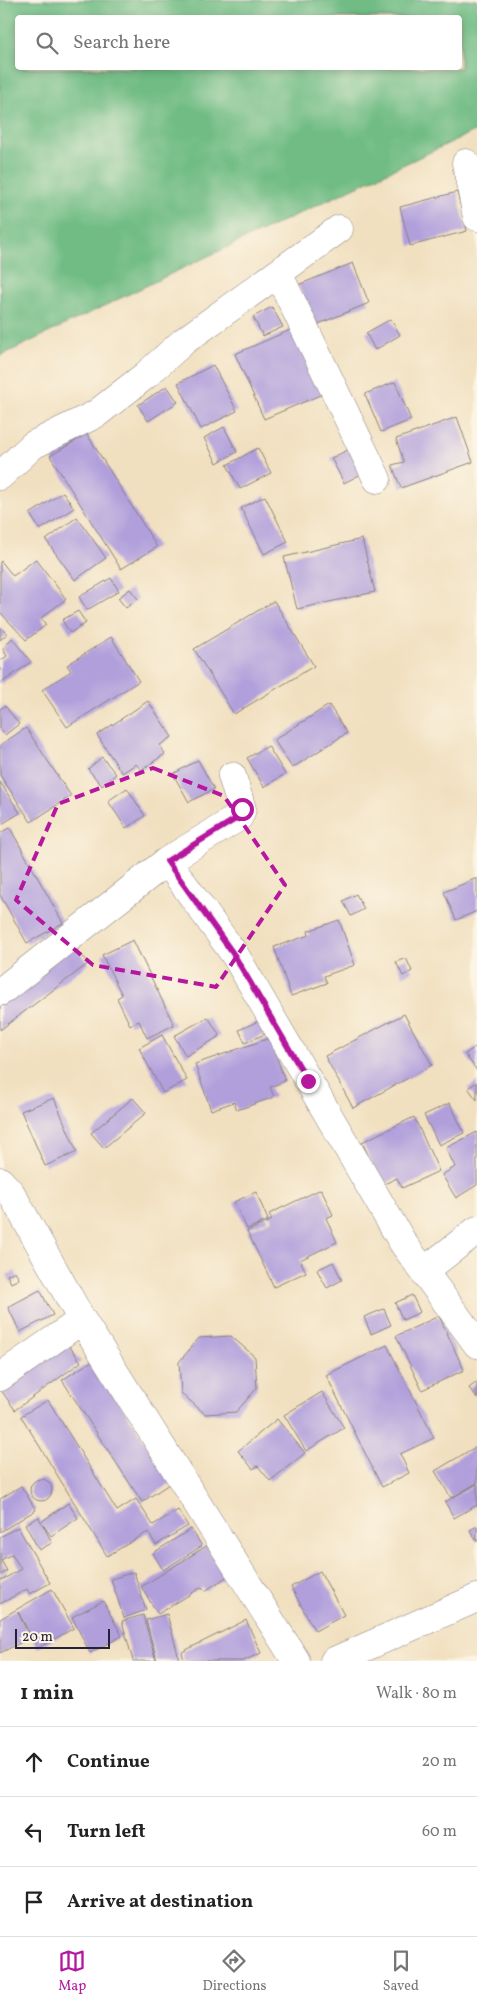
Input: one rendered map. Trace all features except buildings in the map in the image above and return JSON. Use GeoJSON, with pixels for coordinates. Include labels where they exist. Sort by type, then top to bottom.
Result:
{"type":"FeatureCollection","features":[{"type":"Feature","properties":{"kind":"street"},"geometry":{"type":"LineString","coordinates":[[466,163],[477,217]]}},
{"type":"Feature","properties":{"kind":"street"},"geometry":{"type":"LineString","coordinates":[[0,476],[33,446],[96,414],[146,375],[184,341],[339,228]]}},
{"type":"Feature","properties":{"kind":"street"},"geometry":{"type":"LineString","coordinates":[[278,273],[377,479]]}},
{"type":"Feature","properties":{"kind":"street"},"geometry":{"type":"LineString","coordinates":[[0,992],[167,861],[239,817],[242,809],[232,776]]}},
{"type":"Feature","properties":{"kind":"street"},"geometry":{"type":"LineString","coordinates":[[167,861],[234,955],[403,1243],[477,1344]]}},
{"type":"Feature","properties":{"kind":"street"},"geometry":{"type":"LineString","coordinates":[[0,1181],[11,1193],[82,1320],[296,1661]]}},
{"type":"Feature","properties":{"kind":"street"},"geometry":{"type":"LineString","coordinates":[[424,1272],[477,1230]]}},
{"type":"Feature","properties":{"kind":"street"},"geometry":{"type":"LineString","coordinates":[[0,1377],[82,1320]]}},
{"type":"Feature","properties":{"kind":"street"},"geometry":{"type":"LineString","coordinates":[[334,1661],[477,1598]]}},
{"type":"Feature","properties":{"kind":"highlighted area"},"geometry":{"type":"Polygon","coordinates":[[[153,768],[224,796],[285,885],[216,987],[93,965],[16,900],[58,804],[153,768]]]}},
{"type":"Feature","properties":{"kind":"green space"},"geometry":{"type":"Polygon","coordinates":[[[0,0],[477,0],[477,130],[0,356],[0,0]]]}},
{"type":"Feature","properties":{"kind":"route"},"geometry":{"type":"LineString","coordinates":[[242,809],[239,817],[167,861],[234,955],[308,1081]]}}]}
